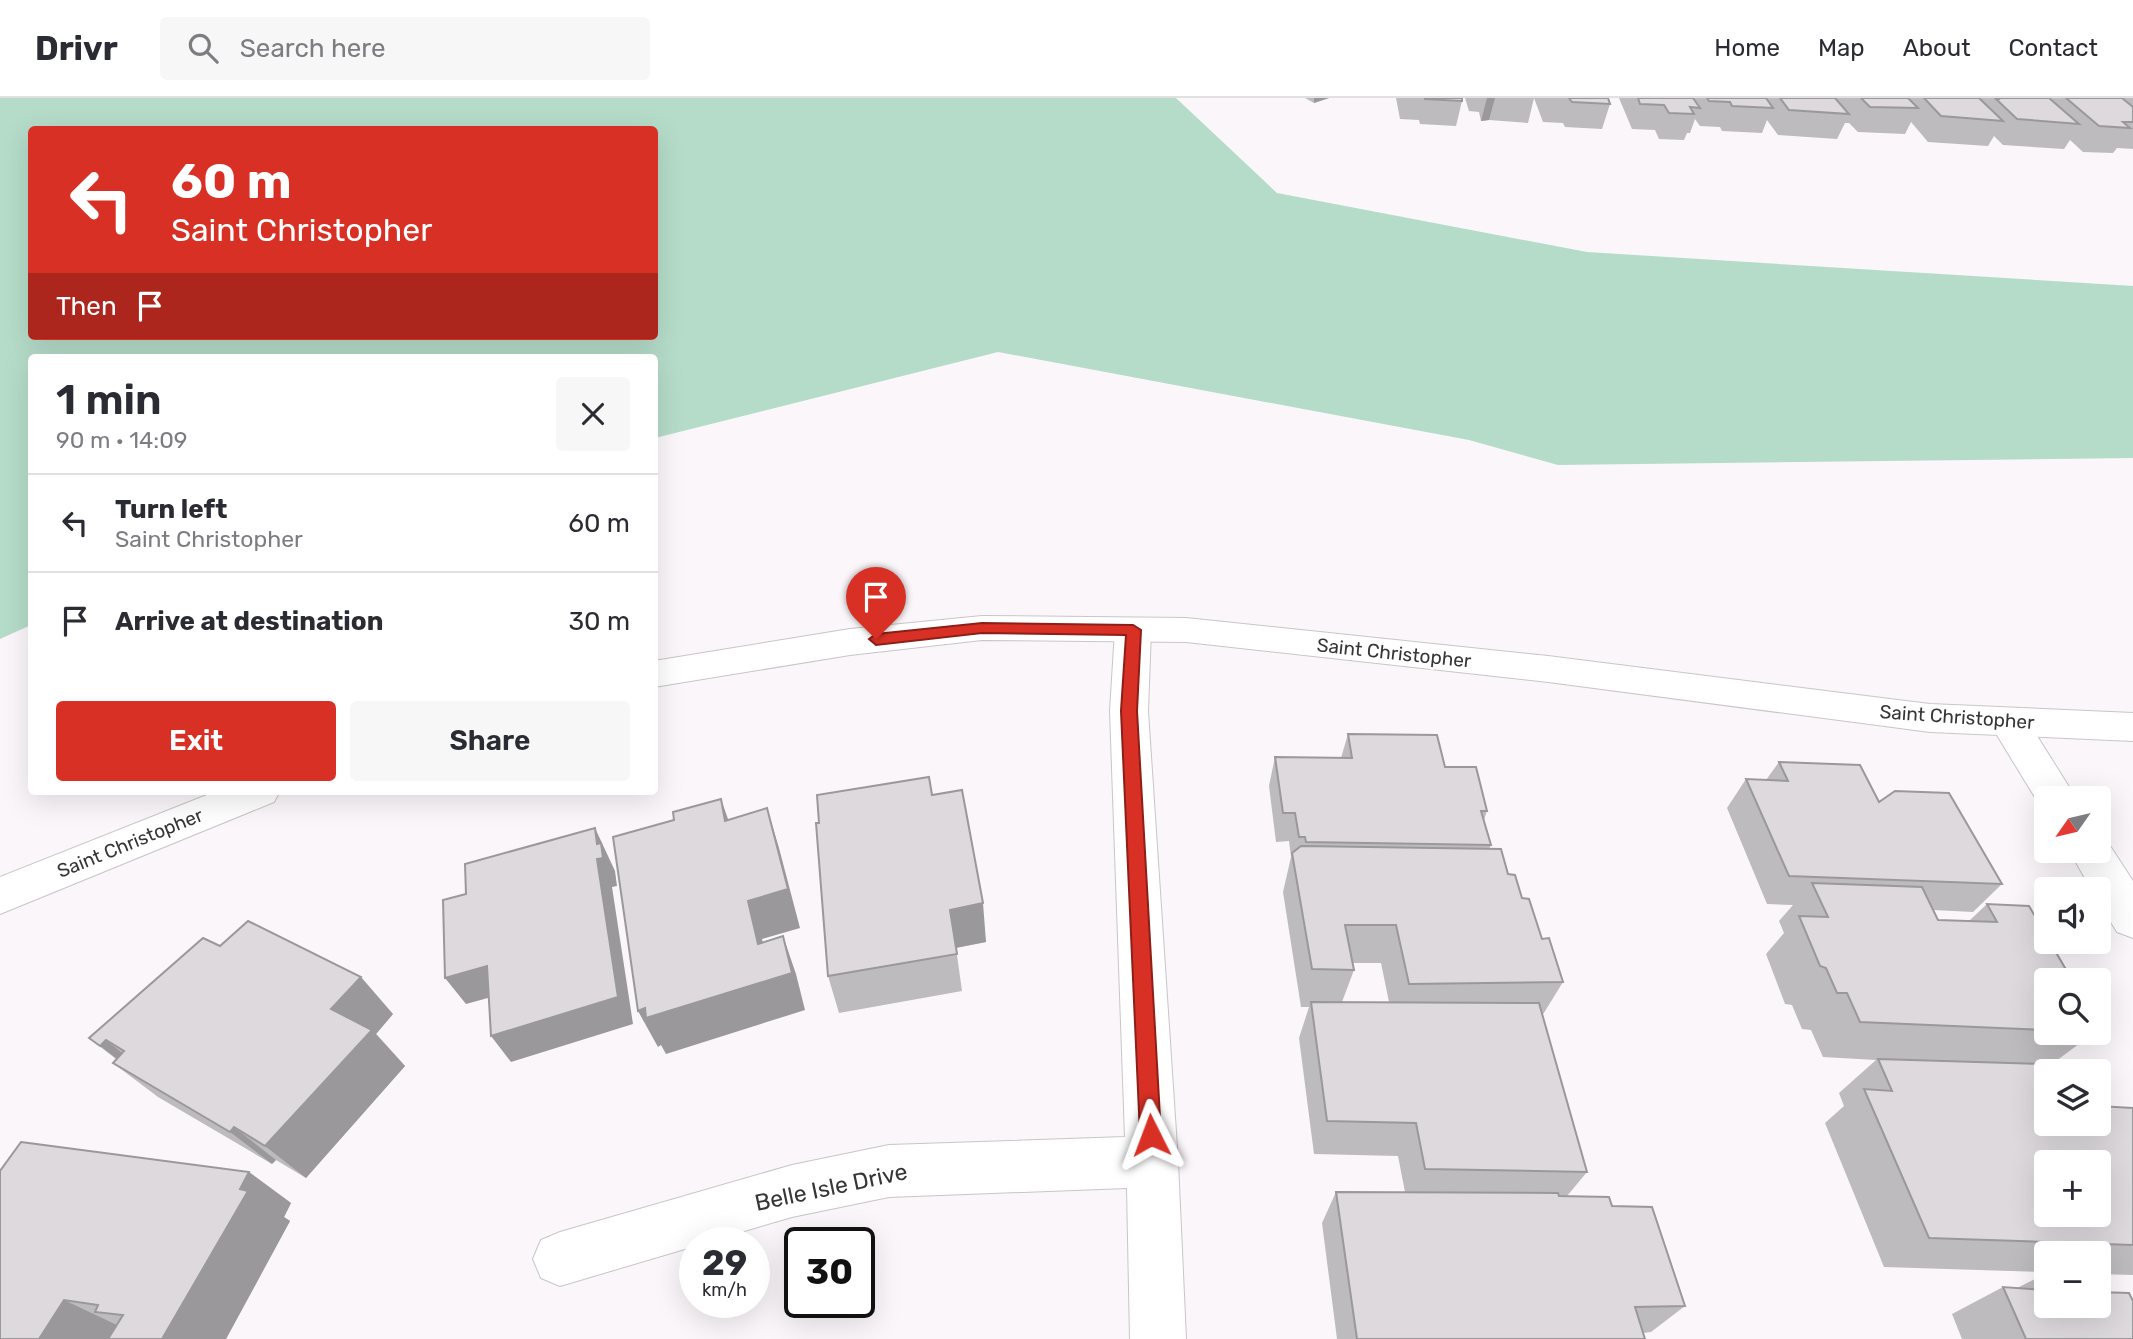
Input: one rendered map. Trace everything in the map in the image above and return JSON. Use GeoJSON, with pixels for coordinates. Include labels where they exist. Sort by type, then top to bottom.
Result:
{"type":"FeatureCollection","features":[{"type":"Feature","properties":{"kind":"street","name":"Saint Christopher"},"geometry":{"type":"LineString","coordinates":[[658,673],[850,642],[982,628],[1186,630],[1548,669],[1930,718],[2133,727]]}},
{"type":"Feature","properties":{"kind":"street"},"geometry":{"type":"LineString","coordinates":[[1133,630],[1129,711],[1152,1162],[1158,1339]]}},
{"type":"Feature","properties":{"kind":"street"},"geometry":{"type":"LineString","coordinates":[[2008,722],[2048,786]]}},
{"type":"Feature","properties":{"kind":"street","name":"Saint Christopher"},"geometry":{"type":"LineString","coordinates":[[0,896],[250,795]]}},
{"type":"Feature","properties":{"kind":"street"},"geometry":{"type":"LineString","coordinates":[[2098,863],[2133,919]]}},
{"type":"Feature","properties":{"kind":"street","name":"Belle Isle Drive"},"geometry":{"type":"LineString","coordinates":[[560,1259],[792,1191],[889,1171],[1152,1162]]}},
{"type":"Feature","properties":{"kind":"green space"},"geometry":{"type":"Polygon","coordinates":[[[0,98],[1176,98],[1277,193],[1587,252],[2133,286],[2133,458],[1558,465],[1469,440],[998,352],[658,437],[658,354],[28,354],[28,626],[0,639],[0,98]]]}},
{"type":"Feature","properties":{"kind":"building"},"geometry":{"type":"Polygon","coordinates":[[[1462,98],[1462,101],[1425,99],[1462,98]]]}},
{"type":"Feature","properties":{"kind":"building"},"geometry":{"type":"Polygon","coordinates":[[[1569,98],[1608,98],[1610,104],[1572,102],[1569,98]]]}},
{"type":"Feature","properties":{"kind":"building"},"geometry":{"type":"Polygon","coordinates":[[[1638,98],[1693,98],[1700,108],[1690,107],[1694,114],[1669,113],[1664,105],[1640,104],[1638,98]]]}},
{"type":"Feature","properties":{"kind":"building"},"geometry":{"type":"Polygon","coordinates":[[[1707,98],[1766,98],[1773,108],[1732,106],[1730,102],[1709,101],[1707,98]]]}},
{"type":"Feature","properties":{"kind":"building"},"geometry":{"type":"Polygon","coordinates":[[[1780,98],[1835,98],[1849,114],[1789,110],[1780,98]]]}},
{"type":"Feature","properties":{"kind":"building"},"geometry":{"type":"Polygon","coordinates":[[[1861,98],[1908,98],[1918,108],[1870,107],[1861,98]]]}},
{"type":"Feature","properties":{"kind":"building"},"geometry":{"type":"Polygon","coordinates":[[[1924,98],[1979,98],[2003,121],[1941,116],[1924,98]]]}},
{"type":"Feature","properties":{"kind":"building"},"geometry":{"type":"Polygon","coordinates":[[[1998,98],[2049,98],[2079,124],[2017,119],[1996,99],[2000,99],[1998,98]]]}},
{"type":"Feature","properties":{"kind":"building"},"geometry":{"type":"Polygon","coordinates":[[[2066,98],[2122,98],[2133,107],[2133,122],[2123,122],[2130,128],[2099,126],[2066,98]]]}},
{"type":"Feature","properties":{"kind":"building"},"geometry":{"type":"Polygon","coordinates":[[[1348,734],[1437,735],[1445,767],[1476,767],[1487,811],[1481,811],[1491,845],[1306,842],[1305,837],[1299,837],[1295,813],[1283,813],[1275,757],[1352,758],[1348,734]]]}},
{"type":"Feature","properties":{"kind":"building"},"geometry":{"type":"Polygon","coordinates":[[[1779,762],[1860,765],[1879,802],[1895,791],[1949,793],[2002,884],[1789,876],[1746,779],[1788,781],[1779,762]]]}},
{"type":"Feature","properties":{"kind":"building"},"geometry":{"type":"Polygon","coordinates":[[[929,777],[932,795],[962,790],[983,903],[950,910],[957,954],[828,976],[816,823],[819,823],[817,795],[929,777]]]}},
{"type":"Feature","properties":{"kind":"building"},"geometry":{"type":"Polygon","coordinates":[[[721,799],[725,821],[767,808],[788,889],[748,901],[758,944],[783,936],[792,973],[646,1018],[645,1008],[638,1011],[613,837],[674,820],[673,812],[721,799]]]}},
{"type":"Feature","properties":{"kind":"building"},"geometry":{"type":"Polygon","coordinates":[[[595,828],[597,844],[601,843],[603,858],[597,859],[618,997],[491,1036],[487,966],[445,978],[443,900],[466,894],[465,864],[595,828]]]}},
{"type":"Feature","properties":{"kind":"building"},"geometry":{"type":"Polygon","coordinates":[[[1301,846],[1501,849],[1508,874],[1515,875],[1522,898],[1529,899],[1542,939],[1549,938],[1563,982],[1409,984],[1396,925],[1345,925],[1354,970],[1312,969],[1292,853],[1301,846]]]}},
{"type":"Feature","properties":{"kind":"building"},"geometry":{"type":"Polygon","coordinates":[[[1812,883],[1922,887],[1938,920],[1997,922],[1987,904],[2029,906],[2034,915],[2034,954],[2057,954],[2065,968],[2034,968],[2034,1029],[1860,1022],[1847,993],[1837,993],[1826,968],[1820,966],[1799,916],[1828,917],[1812,883]]]}},
{"type":"Feature","properties":{"kind":"building"},"geometry":{"type":"Polygon","coordinates":[[[248,921],[361,977],[331,1009],[372,1030],[265,1146],[234,1127],[230,1132],[113,1063],[124,1051],[106,1040],[100,1046],[89,1038],[203,938],[220,946],[248,921]]]}},
{"type":"Feature","properties":{"kind":"building"},"geometry":{"type":"Polygon","coordinates":[[[1311,1002],[1539,1003],[1587,1172],[1425,1169],[1416,1123],[1327,1121],[1311,1002]]]}},
{"type":"Feature","properties":{"kind":"building"},"geometry":{"type":"Polygon","coordinates":[[[1878,1059],[2034,1064],[2034,1136],[2111,1136],[2111,1107],[2133,1108],[2133,1245],[2111,1244],[2111,1241],[1929,1238],[1864,1089],[1892,1091],[1878,1059]]]}},
{"type":"Feature","properties":{"kind":"building"},"geometry":{"type":"Polygon","coordinates":[[[21,1142],[249,1172],[240,1189],[248,1191],[162,1339],[108,1339],[123,1315],[95,1312],[98,1305],[64,1300],[39,1339],[0,1339],[0,1171],[21,1142]]]}},
{"type":"Feature","properties":{"kind":"building"},"geometry":{"type":"Polygon","coordinates":[[[1336,1192],[1558,1193],[1559,1196],[1609,1197],[1612,1206],[1652,1207],[1685,1306],[1635,1307],[1645,1339],[1357,1339],[1336,1192]]]}},
{"type":"Feature","properties":{"kind":"building"},"geometry":{"type":"Polygon","coordinates":[[[2003,1287],[2034,1289],[2034,1318],[2111,1318],[2111,1292],[2129,1293],[2133,1301],[2133,1339],[2026,1339],[2003,1287]]]}},
{"type":"Feature","properties":{"kind":"route"},"geometry":{"type":"LineString","coordinates":[[876,639],[982,628],[1133,630],[1129,711],[1151,1135]]}}]}
